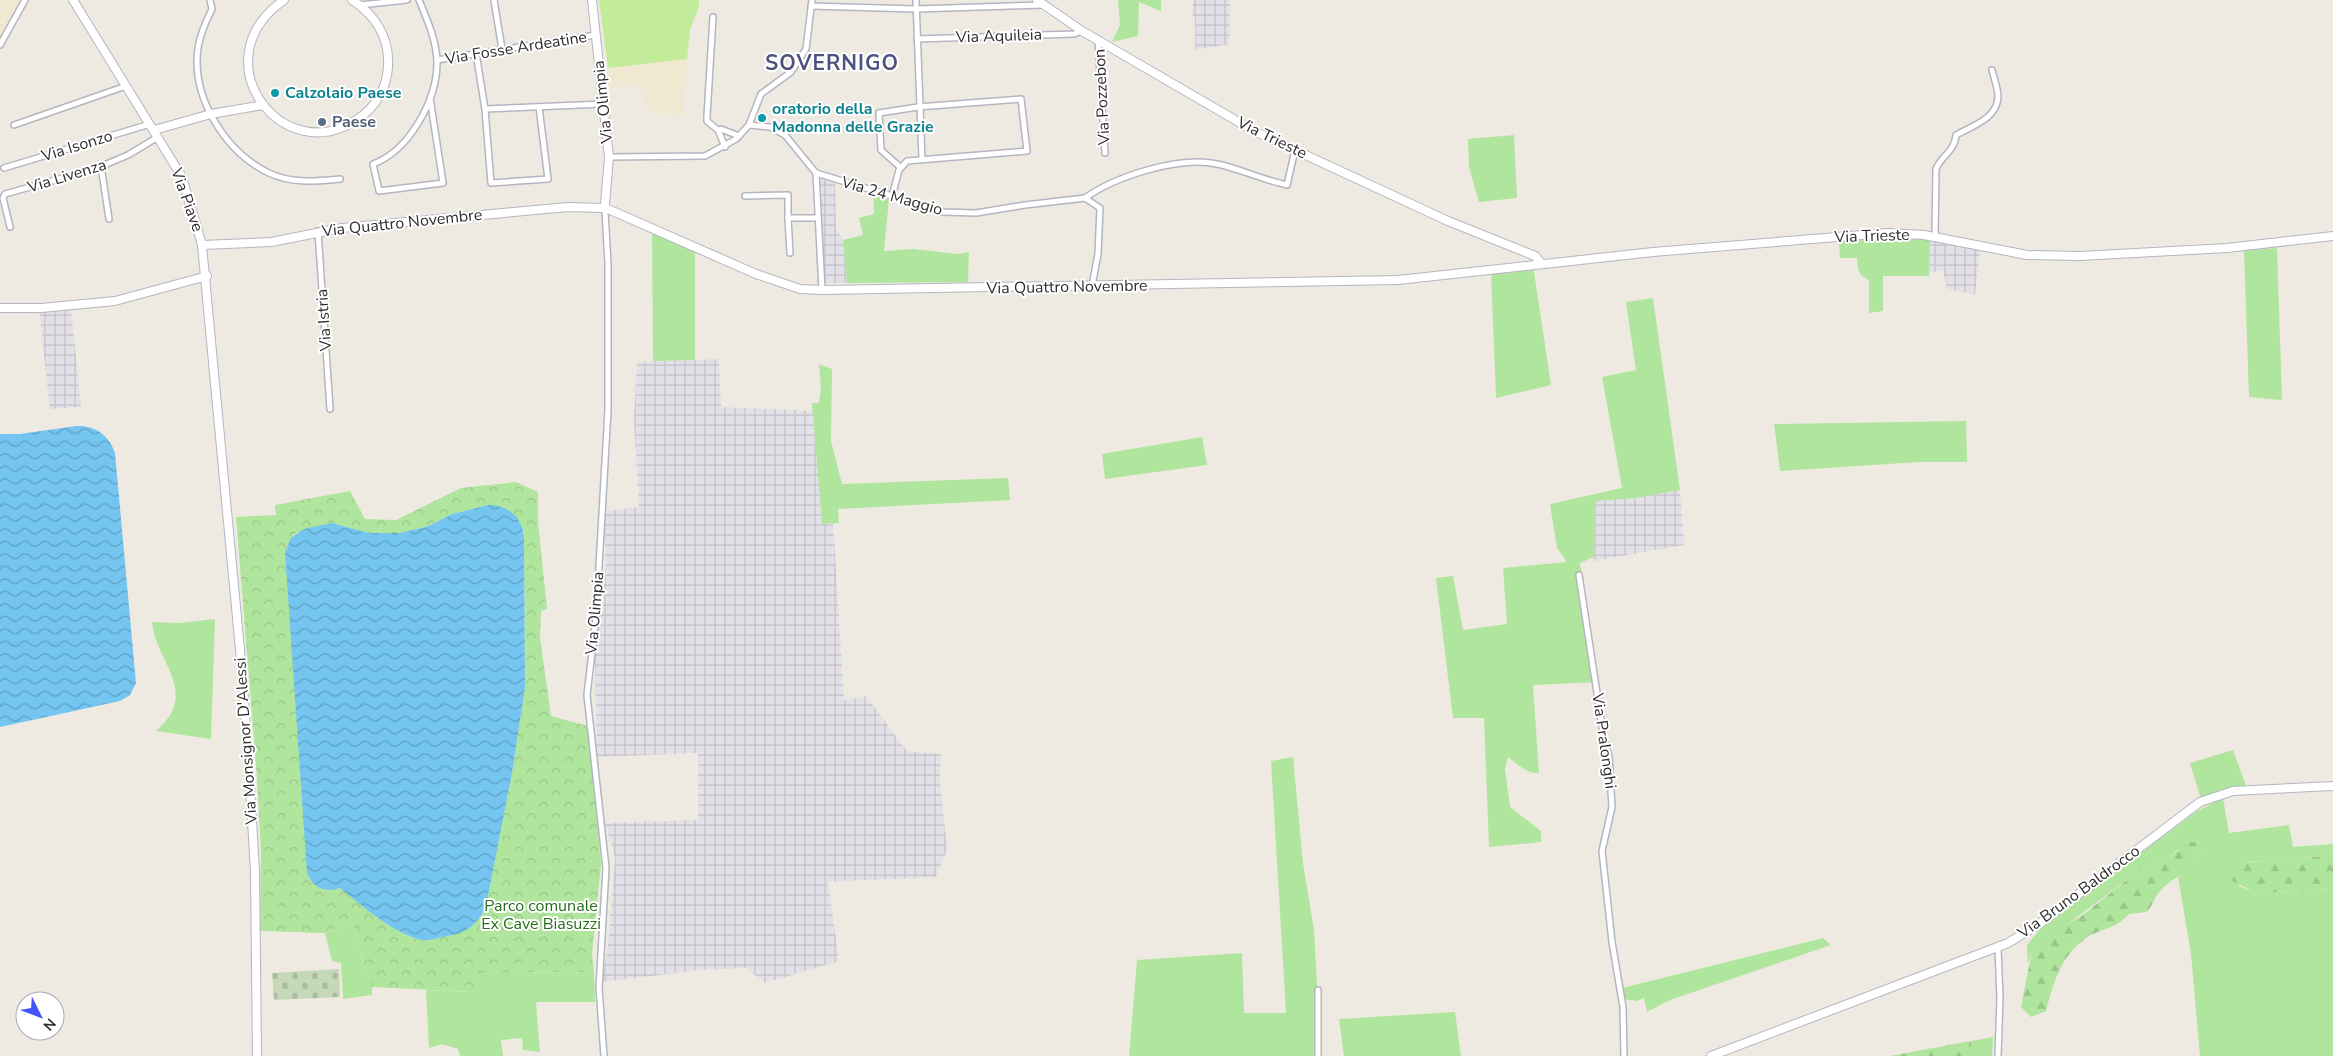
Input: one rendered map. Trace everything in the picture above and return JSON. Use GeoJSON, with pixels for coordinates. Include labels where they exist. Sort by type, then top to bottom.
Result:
{"type":"FeatureCollection","features":[{"type":"Feature","properties":{"kind":"main road","name":"Via Piave"},"geometry":{"type":"LineString","coordinates":[[73,0],[182,177],[202,245],[207,276],[219,427]]}},
{"type":"Feature","properties":{"kind":"main road"},"geometry":{"type":"LineString","coordinates":[[284,0],[262,20],[254,33],[249,48],[250,78],[263,105],[282,122],[305,131],[318,132],[342,128],[364,115],[373,106],[382,90],[388,72],[387,46],[380,29],[370,13],[352,0]]}},
{"type":"Feature","properties":{"kind":"main road","name":"Via Olimpia"},"geometry":{"type":"LineString","coordinates":[[592,0],[608,157],[605,208]]}},
{"type":"Feature","properties":{"kind":"main road","name":"Via Trieste"},"geometry":{"type":"LineString","coordinates":[[1040,3],[1098,41],[1256,132],[1538,257],[1542,264],[1653,252],[1887,232],[1935,237],[2028,255],[2080,256],[2227,248],[2333,236]]}},
{"type":"Feature","properties":{"kind":"main road"},"geometry":{"type":"LineString","coordinates":[[152,127],[263,105]]}},
{"type":"Feature","properties":{"kind":"main road","name":"Via Quattro Novembre"},"geometry":{"type":"LineString","coordinates":[[202,245],[271,242],[318,232],[568,207],[605,208],[756,274],[800,289],[1398,280],[1542,264]]}},
{"type":"Feature","properties":{"kind":"main road"},"geometry":{"type":"LineString","coordinates":[[1521,251],[1530,265]]}},
{"type":"Feature","properties":{"kind":"main road"},"geometry":{"type":"LineString","coordinates":[[0,308],[50,307],[115,301],[207,276]]}},
{"type":"Feature","properties":{"kind":"main road","name":"Via Monsignor D'Alessi"},"geometry":{"type":"LineString","coordinates":[[219,427],[242,671],[249,768],[255,880],[257,1056]]}},
{"type":"Feature","properties":{"kind":"main road","name":"Via Bruno Baldrocco"},"geometry":{"type":"LineString","coordinates":[[1711,1056],[1998,948],[2039,924],[2200,802],[2233,791],[2333,786]]}},
{"type":"Feature","properties":{"kind":"street"},"geometry":{"type":"LineString","coordinates":[[0,45],[25,0]]}},
{"type":"Feature","properties":{"kind":"street"},"geometry":{"type":"LineString","coordinates":[[210,0],[212,8],[204,26],[198,48],[198,72],[205,102],[230,145],[247,159],[270,173],[296,181],[340,179]]}},
{"type":"Feature","properties":{"kind":"street"},"geometry":{"type":"LineString","coordinates":[[360,5],[407,0]]}},
{"type":"Feature","properties":{"kind":"street"},"geometry":{"type":"LineString","coordinates":[[419,0],[437,60],[434,89],[417,125],[403,144],[387,159],[373,164],[378,191],[443,183],[430,98]]}},
{"type":"Feature","properties":{"kind":"street"},"geometry":{"type":"LineString","coordinates":[[494,0],[502,49]]}},
{"type":"Feature","properties":{"kind":"street"},"geometry":{"type":"LineString","coordinates":[[916,0],[918,107],[922,159]]}},
{"type":"Feature","properties":{"kind":"street"},"geometry":{"type":"LineString","coordinates":[[608,157],[705,156],[725,147],[749,125],[761,94],[791,72],[806,49],[812,3],[916,9],[1040,3]]}},
{"type":"Feature","properties":{"kind":"street"},"geometry":{"type":"LineString","coordinates":[[713,17],[707,116],[710,124],[719,131],[725,147]]}},
{"type":"Feature","properties":{"kind":"street","name":"Via Aquileia"},"geometry":{"type":"LineString","coordinates":[[917,38],[1074,34],[1082,31]]}},
{"type":"Feature","properties":{"kind":"street","name":"Via Fosse Ardeatine"},"geometry":{"type":"LineString","coordinates":[[437,60],[596,35]]}},
{"type":"Feature","properties":{"kind":"street","name":"Via Pozzebon"},"geometry":{"type":"LineString","coordinates":[[1098,41],[1105,153]]}},
{"type":"Feature","properties":{"kind":"street"},"geometry":{"type":"LineString","coordinates":[[476,53],[485,109],[491,183],[548,179],[538,107]]}},
{"type":"Feature","properties":{"kind":"street"},"geometry":{"type":"LineString","coordinates":[[1935,237],[1936,169],[1938,163],[1954,148],[1956,135],[1990,115],[1994,109],[1998,97],[1992,70]]}},
{"type":"Feature","properties":{"kind":"street"},"geometry":{"type":"LineString","coordinates":[[14,125],[126,86]]}},
{"type":"Feature","properties":{"kind":"street"},"geometry":{"type":"LineString","coordinates":[[892,196],[900,167],[907,161],[1027,151],[1021,99],[918,107],[879,113],[881,150],[900,167]]}},
{"type":"Feature","properties":{"kind":"street"},"geometry":{"type":"LineString","coordinates":[[485,109],[604,104]]}},
{"type":"Feature","properties":{"kind":"street"},"geometry":{"type":"LineString","coordinates":[[749,125],[770,128],[785,135],[816,173],[822,290]]}},
{"type":"Feature","properties":{"kind":"street","name":"Via Isonzo"},"geometry":{"type":"LineString","coordinates":[[4,168],[152,127]]}},
{"type":"Feature","properties":{"kind":"street"},"geometry":{"type":"LineString","coordinates":[[719,131],[721,129],[727,130],[739,136]]}},
{"type":"Feature","properties":{"kind":"street","name":"Via Livenza"},"geometry":{"type":"LineString","coordinates":[[10,227],[3,198],[5,194],[101,166],[128,155],[158,137]]}},
{"type":"Feature","properties":{"kind":"street","name":"Via 24 Maggio"},"geometry":{"type":"LineString","coordinates":[[816,173],[892,196],[918,207],[965,214],[1085,198],[1110,183],[1138,174],[1195,163],[1217,164],[1287,185],[1295,150]]}},
{"type":"Feature","properties":{"kind":"street"},"geometry":{"type":"LineString","coordinates":[[101,166],[109,219]]}},
{"type":"Feature","properties":{"kind":"street"},"geometry":{"type":"LineString","coordinates":[[745,196],[788,195],[790,253]]}},
{"type":"Feature","properties":{"kind":"street"},"geometry":{"type":"LineString","coordinates":[[1085,198],[1100,208],[1098,254],[1092,286]]}},
{"type":"Feature","properties":{"kind":"street","name":"Via Olimpia"},"geometry":{"type":"LineString","coordinates":[[604,1056],[598,988],[606,868],[587,695],[596,618],[608,410],[608,264],[605,208]]}},
{"type":"Feature","properties":{"kind":"street"},"geometry":{"type":"LineString","coordinates":[[788,218],[818,218]]}},
{"type":"Feature","properties":{"kind":"street","name":"Via Istria"},"geometry":{"type":"LineString","coordinates":[[318,232],[330,410]]}},
{"type":"Feature","properties":{"kind":"street","name":"Via Pralonghi"},"geometry":{"type":"LineString","coordinates":[[1579,574],[1604,739],[1609,757],[1611,813],[1602,851],[1612,942],[1623,1007],[1624,1056]]}},
{"type":"Feature","properties":{"kind":"street"},"geometry":{"type":"LineString","coordinates":[[1998,948],[2000,998],[1998,1056]]}},
{"type":"Feature","properties":{"kind":"street"},"geometry":{"type":"LineString","coordinates":[[1318,990],[1318,1056]]}},
{"type":"Feature","properties":{"kind":"shaded area"},"geometry":{"type":"Polygon","coordinates":[[[0,0],[22,0],[0,40],[0,0]]]}},
{"type":"Feature","properties":{"kind":"shaded area"},"geometry":{"type":"Polygon","coordinates":[[[1193,0],[1230,0],[1229,44],[1195,50],[1195,18],[1192,14],[1193,0]]]}},
{"type":"Feature","properties":{"kind":"shaded area"},"geometry":{"type":"Polygon","coordinates":[[[687,59],[683,115],[649,113],[640,84],[610,88],[608,68],[687,59]]]}},
{"type":"Feature","properties":{"kind":"shaded area"},"geometry":{"type":"Polygon","coordinates":[[[818,178],[835,182],[836,230],[844,240],[847,283],[825,283],[818,178]]]}},
{"type":"Feature","properties":{"kind":"shaded area"},"geometry":{"type":"Polygon","coordinates":[[[1930,239],[1980,250],[1975,295],[1947,289],[1943,270],[1929,273],[1930,239]]]}},
{"type":"Feature","properties":{"kind":"shaded area"},"geometry":{"type":"Polygon","coordinates":[[[71,308],[81,407],[50,409],[39,309],[71,308]]]}},
{"type":"Feature","properties":{"kind":"shaded area"},"geometry":{"type":"Polygon","coordinates":[[[719,359],[721,407],[813,411],[822,524],[833,523],[844,700],[866,696],[907,751],[941,754],[940,781],[947,850],[936,877],[828,882],[839,961],[765,983],[746,968],[702,970],[602,982],[608,946],[615,858],[605,823],[698,820],[698,753],[597,757],[596,626],[606,567],[605,511],[639,507],[634,420],[637,362],[719,359]]]}},
{"type":"Feature","properties":{"kind":"shaded area"},"geometry":{"type":"Polygon","coordinates":[[[1680,490],[1684,545],[1594,561],[1595,500],[1636,498],[1680,490]]]}},
{"type":"Feature","properties":{"kind":"green space"},"geometry":{"type":"Polygon","coordinates":[[[599,0],[699,0],[699,7],[690,30],[687,59],[608,68],[599,0]]]}},
{"type":"Feature","properties":{"kind":"green space"},"geometry":{"type":"Polygon","coordinates":[[[1118,0],[1161,0],[1161,11],[1139,2],[1138,36],[1112,42],[1120,25],[1118,0]]]}},
{"type":"Feature","properties":{"kind":"green space"},"geometry":{"type":"Polygon","coordinates":[[[1514,135],[1517,198],[1479,202],[1469,167],[1468,139],[1514,135]]]}},
{"type":"Feature","properties":{"kind":"green space"},"geometry":{"type":"Polygon","coordinates":[[[873,192],[889,199],[884,251],[913,249],[958,254],[969,252],[968,282],[847,283],[843,240],[863,235],[859,218],[874,214],[873,192]]]}},
{"type":"Feature","properties":{"kind":"green space"},"geometry":{"type":"Polygon","coordinates":[[[652,231],[695,249],[695,360],[653,361],[652,231]]]}},
{"type":"Feature","properties":{"kind":"green space"},"geometry":{"type":"Polygon","coordinates":[[[1898,234],[1930,239],[1929,276],[1883,276],[1883,311],[1869,313],[1869,280],[1859,272],[1857,258],[1840,258],[1839,238],[1898,234]]]}},
{"type":"Feature","properties":{"kind":"green space"},"geometry":{"type":"Polygon","coordinates":[[[2277,248],[2282,400],[2249,397],[2244,251],[2277,248]]]}},
{"type":"Feature","properties":{"kind":"green space"},"geometry":{"type":"Polygon","coordinates":[[[1533,265],[1551,385],[1496,398],[1491,271],[1533,265]]]}},
{"type":"Feature","properties":{"kind":"green space"},"geometry":{"type":"Polygon","coordinates":[[[1653,298],[1680,490],[1636,498],[1595,501],[1594,557],[1580,563],[1598,682],[1533,685],[1539,773],[1526,770],[1508,757],[1505,769],[1510,807],[1541,831],[1541,842],[1489,847],[1484,718],[1453,718],[1436,578],[1453,576],[1463,630],[1507,624],[1503,568],[1567,562],[1557,548],[1550,504],[1622,488],[1602,377],[1636,370],[1626,302],[1653,298]]]}},
{"type":"Feature","properties":{"kind":"green space"},"geometry":{"type":"Polygon","coordinates":[[[819,364],[832,369],[831,441],[842,484],[1008,478],[1010,500],[838,509],[839,523],[822,524],[812,403],[819,403],[821,387],[819,364]]]}},
{"type":"Feature","properties":{"kind":"green space"},"geometry":{"type":"Polygon","coordinates":[[[1966,421],[1967,462],[1919,462],[1780,471],[1774,424],[1966,421]]]}},
{"type":"Feature","properties":{"kind":"green space"},"geometry":{"type":"Polygon","coordinates":[[[1202,437],[1207,465],[1105,479],[1102,454],[1202,437]]]}},
{"type":"Feature","properties":{"kind":"green space","name":"Parco comunale Ex Cave Biasuzzi"},"geometry":{"type":"Polygon","coordinates":[[[516,482],[538,492],[538,522],[547,609],[541,611],[540,638],[551,716],[588,726],[601,864],[592,954],[594,972],[478,973],[471,992],[372,987],[353,925],[349,923],[325,933],[260,931],[261,853],[257,778],[236,517],[276,515],[275,505],[350,491],[365,519],[396,520],[461,488],[516,482]],[[494,505],[452,514],[429,526],[399,533],[369,533],[332,523],[296,533],[286,549],[308,876],[314,884],[322,888],[340,888],[389,925],[422,940],[436,939],[462,931],[473,924],[481,914],[487,901],[512,772],[525,688],[524,532],[515,516],[506,509],[494,505]]]}},
{"type":"Feature","properties":{"kind":"green space"},"geometry":{"type":"Polygon","coordinates":[[[215,619],[211,739],[156,731],[169,717],[175,704],[176,691],[155,637],[152,622],[179,623],[215,619]]]}},
{"type":"Feature","properties":{"kind":"green space"},"geometry":{"type":"Polygon","coordinates":[[[2233,750],[2246,786],[2220,790],[2201,799],[2190,763],[2233,750]]]}},
{"type":"Feature","properties":{"kind":"green space"},"geometry":{"type":"Polygon","coordinates":[[[1293,757],[1303,863],[1314,930],[1321,1056],[1129,1056],[1137,960],[1242,953],[1244,1013],[1286,1013],[1271,761],[1293,757]]]}},
{"type":"Feature","properties":{"kind":"green space"},"geometry":{"type":"Polygon","coordinates":[[[2223,798],[2229,833],[2289,825],[2293,847],[2333,844],[2333,855],[2247,862],[2239,886],[2256,893],[2333,889],[2333,1056],[2200,1056],[2191,954],[2178,877],[2201,854],[2177,850],[2169,857],[2137,872],[2032,951],[2028,965],[2027,945],[2042,927],[2197,811],[2223,798]]]}},
{"type":"Feature","properties":{"kind":"green space"},"geometry":{"type":"Polygon","coordinates":[[[2190,842],[2197,842],[2202,847],[2196,860],[2160,891],[2147,912],[2129,914],[2113,926],[2086,938],[2077,945],[2059,971],[2046,1011],[2031,1017],[2021,1007],[2032,951],[2048,935],[2080,917],[2137,872],[2169,857],[2190,842]]]}},
{"type":"Feature","properties":{"kind":"green space"},"geometry":{"type":"Polygon","coordinates":[[[2333,855],[2333,889],[2256,893],[2232,881],[2233,871],[2236,866],[2242,864],[2333,855]]]}},
{"type":"Feature","properties":{"kind":"green space"},"geometry":{"type":"Polygon","coordinates":[[[349,923],[353,925],[372,987],[372,995],[343,999],[341,963],[332,961],[325,933],[349,923]]]}},
{"type":"Feature","properties":{"kind":"green space"},"geometry":{"type":"Polygon","coordinates":[[[1823,938],[1831,945],[1670,1000],[1647,1012],[1644,998],[1637,1001],[1623,999],[1622,988],[1823,938]]]}},
{"type":"Feature","properties":{"kind":"green space"},"geometry":{"type":"Polygon","coordinates":[[[339,969],[340,997],[274,1000],[272,973],[339,969]]]}},
{"type":"Feature","properties":{"kind":"green space"},"geometry":{"type":"Polygon","coordinates":[[[594,972],[595,1002],[536,1002],[540,1052],[523,1050],[522,1038],[501,1040],[503,1056],[460,1056],[458,1049],[442,1044],[429,1048],[426,990],[470,992],[478,973],[594,972]]]}},
{"type":"Feature","properties":{"kind":"green space"},"geometry":{"type":"Polygon","coordinates":[[[1455,1012],[1461,1056],[1344,1056],[1339,1019],[1455,1012]]]}},
{"type":"Feature","properties":{"kind":"green space"},"geometry":{"type":"Polygon","coordinates":[[[1993,1037],[1992,1056],[1971,1056],[1971,1041],[1993,1037]]]}},
{"type":"Feature","properties":{"kind":"green space"},"geometry":{"type":"Polygon","coordinates":[[[1971,1041],[1971,1056],[1890,1056],[1971,1041]]]}},
{"type":"Feature","properties":{"kind":"water"},"geometry":{"type":"Polygon","coordinates":[[[76,426],[89,427],[100,432],[109,441],[115,453],[136,683],[130,695],[120,701],[0,727],[0,434],[20,434],[76,426]]]}},
{"type":"Feature","properties":{"kind":"water"},"geometry":{"type":"Polygon","coordinates":[[[488,505],[507,509],[517,518],[523,529],[525,688],[512,773],[485,907],[479,919],[465,931],[422,940],[400,932],[340,888],[329,890],[316,886],[307,873],[285,552],[291,538],[304,529],[332,523],[369,533],[399,533],[429,526],[452,514],[488,505]]]}},
{"type":"Feature","properties":{"kind":"place","name":"Calzolaio Paese"},"geometry":{"type":"Point","coordinates":[275,93]}},
{"type":"Feature","properties":{"kind":"place","name":"oratorio della Madonna delle Grazie"},"geometry":{"type":"Point","coordinates":[762,118]}},
{"type":"Feature","properties":{"kind":"place","name":"Paese"},"geometry":{"type":"Point","coordinates":[322,122]}},
{"type":"Feature","properties":{"kind":"district","name":"SOVERNIGO"},"geometry":{"type":"Point","coordinates":[832,63]}}]}
